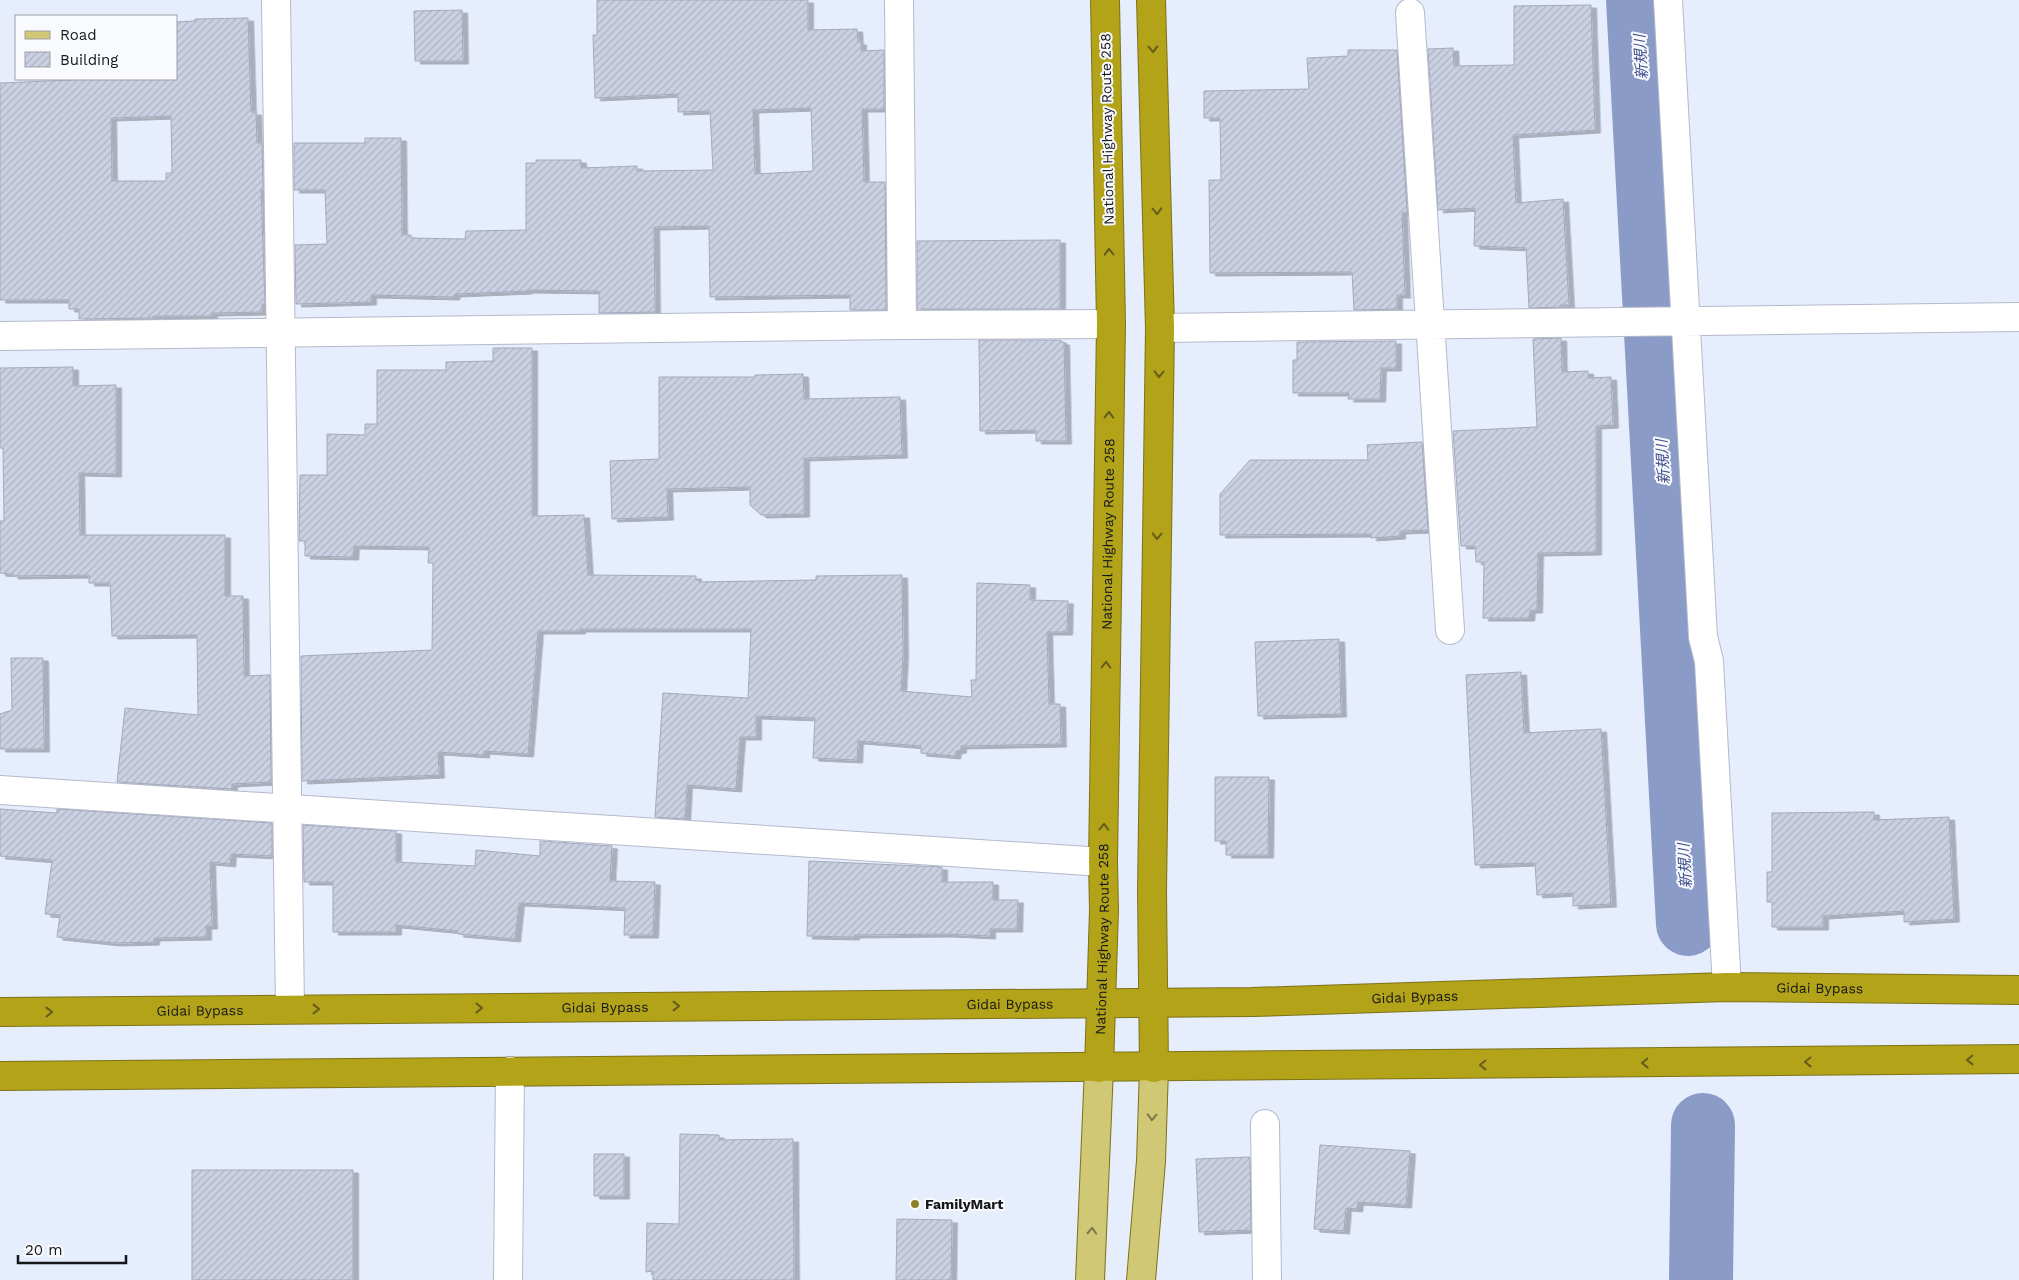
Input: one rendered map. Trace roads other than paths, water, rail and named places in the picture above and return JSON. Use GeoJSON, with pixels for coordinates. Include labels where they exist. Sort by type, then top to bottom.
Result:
{"type":"FeatureCollection","features":[{"type":"Feature","properties":{"kind":"highway","name":"National Highway Route 258"},"geometry":{"type":"LineString","coordinates":[[1099,1068],[1104,910],[1103,862],[1111,324],[1105,0]]}},
{"type":"Feature","properties":{"kind":"highway"},"geometry":{"type":"LineString","coordinates":[[1151,0],[1160,328],[1152,892],[1154,1068]]}},
{"type":"Feature","properties":{"kind":"highway","name":"Gidai Bypass"},"geometry":{"type":"LineString","coordinates":[[0,1012],[1252,1002],[1727,987],[2019,990]]}},
{"type":"Feature","properties":{"kind":"highway"},"geometry":{"type":"LineString","coordinates":[[0,1076],[2019,1060]]}},
{"type":"Feature","properties":{"kind":"main road"},"geometry":{"type":"LineString","coordinates":[[1090,1280],[1099,1068]]}},
{"type":"Feature","properties":{"kind":"main road"},"geometry":{"type":"LineString","coordinates":[[1141,1280],[1151,1161],[1154,1068]]}},
{"type":"Feature","properties":{"kind":"street"},"geometry":{"type":"LineString","coordinates":[[276,0],[279,334],[290,1009]]}},
{"type":"Feature","properties":{"kind":"street"},"geometry":{"type":"LineString","coordinates":[[899,0],[902,325]]}},
{"type":"Feature","properties":{"kind":"street"},"geometry":{"type":"LineString","coordinates":[[1668,0],[1680,321],[1703,637],[1708,661],[1727,987]]}},
{"type":"Feature","properties":{"kind":"street"},"geometry":{"type":"LineString","coordinates":[[1410,13],[1450,630]]}},
{"type":"Feature","properties":{"kind":"street"},"geometry":{"type":"LineString","coordinates":[[1160,328],[2019,317]]}},
{"type":"Feature","properties":{"kind":"street"},"geometry":{"type":"LineString","coordinates":[[0,336],[1111,324]]}},
{"type":"Feature","properties":{"kind":"street"},"geometry":{"type":"LineString","coordinates":[[0,790],[1103,862]]}},
{"type":"Feature","properties":{"kind":"street"},"geometry":{"type":"LineString","coordinates":[[508,1280],[510,1071]]}},
{"type":"Feature","properties":{"kind":"street"},"geometry":{"type":"LineString","coordinates":[[1265,1124],[1267,1280]]}},
{"type":"Feature","properties":{"kind":"waterway","name":"新規川"},"geometry":{"type":"LineString","coordinates":[[1638,0],[1688,924]]}},
{"type":"Feature","properties":{"kind":"waterway","name":"新規川"},"geometry":{"type":"LineString","coordinates":[[1701,1280],[1703,1125]]}},
{"type":"Feature","properties":{"kind":"place","name":"FamilyMart"},"geometry":{"type":"Point","coordinates":[915,1204]}}]}
